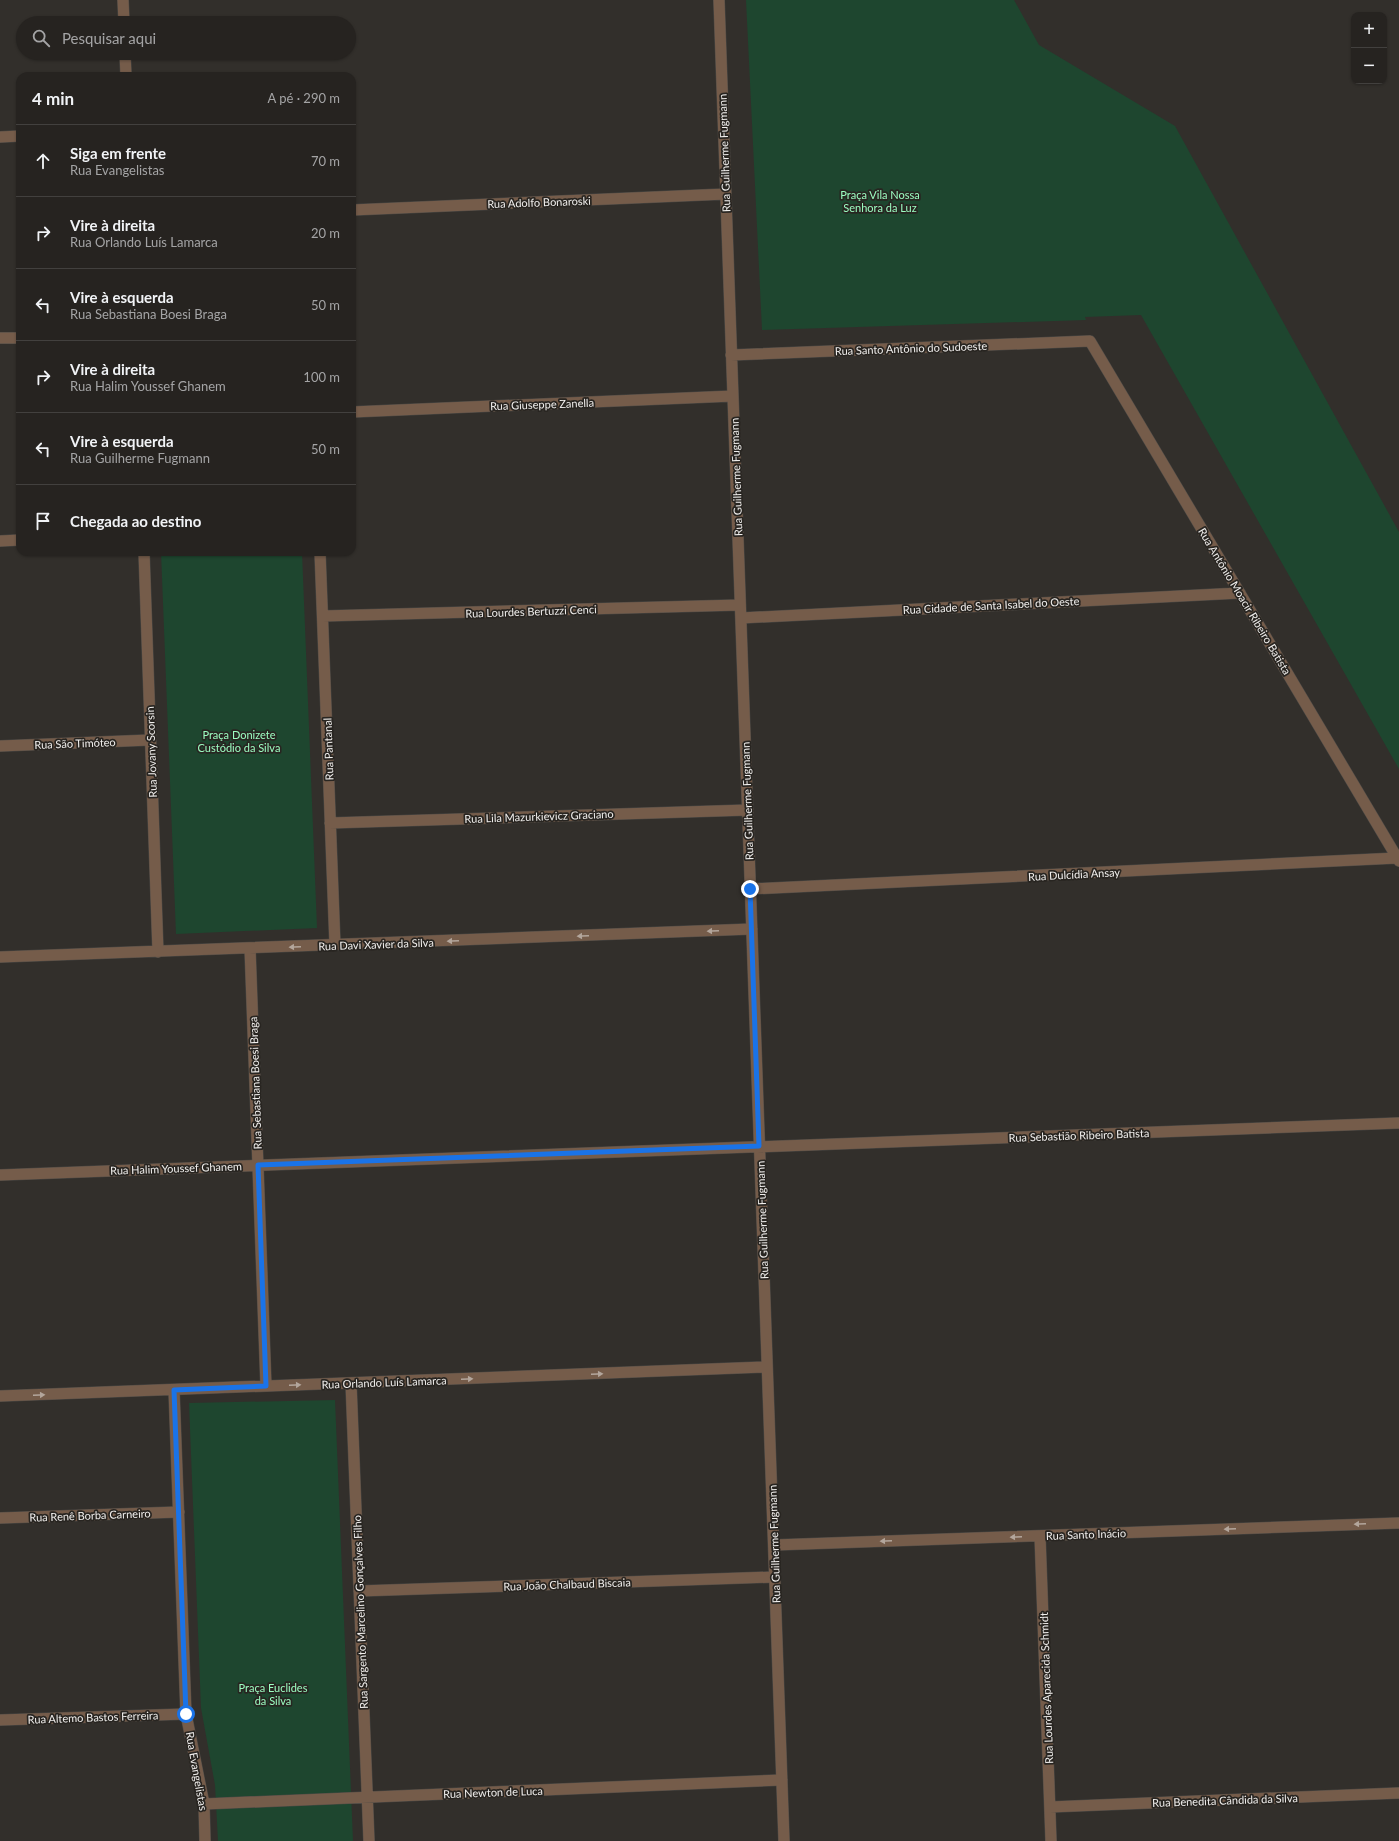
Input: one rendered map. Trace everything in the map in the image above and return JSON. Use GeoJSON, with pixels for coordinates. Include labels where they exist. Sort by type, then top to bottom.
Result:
{"type":"FeatureCollection","features":[{"type":"Feature","properties":{"kind":"street"},"geometry":{"type":"LineString","coordinates":[[123,0],[124,16]]}},
{"type":"Feature","properties":{"kind":"street","name":"Rua Guilherme Fugmann"},"geometry":{"type":"LineString","coordinates":[[719,0],[784,1841]]}},
{"type":"Feature","properties":{"kind":"street"},"geometry":{"type":"LineString","coordinates":[[125,60],[126,72]]}},
{"type":"Feature","properties":{"kind":"street"},"geometry":{"type":"LineString","coordinates":[[0,137],[16,136]]}},
{"type":"Feature","properties":{"kind":"street","name":"Rua Adolfo Bonaroski"},"geometry":{"type":"LineString","coordinates":[[356,210],[726,194]]}},
{"type":"Feature","properties":{"kind":"street"},"geometry":{"type":"LineString","coordinates":[[0,338],[16,338]]}},
{"type":"Feature","properties":{"kind":"street","name":"Rua Santo Antônio do Sudoeste"},"geometry":{"type":"LineString","coordinates":[[731,355],[1090,341]]}},
{"type":"Feature","properties":{"kind":"street","name":"Rua Antônio Moacir Ribeiro Batista"},"geometry":{"type":"LineString","coordinates":[[1090,341],[1398,860]]}},
{"type":"Feature","properties":{"kind":"street","name":"Rua Giuseppe Zanella"},"geometry":{"type":"LineString","coordinates":[[356,412],[733,396]]}},
{"type":"Feature","properties":{"kind":"street"},"geometry":{"type":"LineString","coordinates":[[0,541],[16,540]]}},
{"type":"Feature","properties":{"kind":"street","name":"Rua Jovany Scorsin"},"geometry":{"type":"LineString","coordinates":[[144,556],[158,952]]}},
{"type":"Feature","properties":{"kind":"street","name":"Rua Pantanal"},"geometry":{"type":"LineString","coordinates":[[320,556],[335,945]]}},
{"type":"Feature","properties":{"kind":"street","name":"Rua Cidade de Santa Isabel do Oeste"},"geometry":{"type":"LineString","coordinates":[[741,618],[1240,593]]}},
{"type":"Feature","properties":{"kind":"street","name":"Rua Lourdes Bertuzzi Cenci"},"geometry":{"type":"LineString","coordinates":[[323,616],[740,605]]}},
{"type":"Feature","properties":{"kind":"street","name":"Rua São Timóteo"},"geometry":{"type":"LineString","coordinates":[[0,746],[150,740]]}},
{"type":"Feature","properties":{"kind":"street","name":"Rua Lila Mazurkievicz Graciano"},"geometry":{"type":"LineString","coordinates":[[330,822],[748,810]]}},
{"type":"Feature","properties":{"kind":"street","name":"Rua Dulcídia Ansay"},"geometry":{"type":"LineString","coordinates":[[750,889],[1398,860]]}},
{"type":"Feature","properties":{"kind":"street","name":"Rua Davi Xavier da Silva"},"geometry":{"type":"LineString","coordinates":[[0,957],[752,930]]}},
{"type":"Feature","properties":{"kind":"street","name":"Rua Sebastiana Boesi Braga"},"geometry":{"type":"LineString","coordinates":[[250,948],[266,1386]]}},
{"type":"Feature","properties":{"kind":"street","name":"Rua Sebastião Ribeiro Batista"},"geometry":{"type":"LineString","coordinates":[[759,1146],[1399,1123]]}},
{"type":"Feature","properties":{"kind":"street","name":"Rua Halim Youssef Ghanem"},"geometry":{"type":"LineString","coordinates":[[0,1175],[759,1146]]}},
{"type":"Feature","properties":{"kind":"street","name":"Rua Orlando Luís Lamarca"},"geometry":{"type":"LineString","coordinates":[[0,1396],[767,1367]]}},
{"type":"Feature","properties":{"kind":"street","name":"Rua Sargento Marcelino Gonçalves Filho"},"geometry":{"type":"LineString","coordinates":[[351,1383],[369,1841]]}},
{"type":"Feature","properties":{"kind":"street","name":"Rua Evangelistas"},"geometry":{"type":"LineString","coordinates":[[174,1390],[186,1714],[204,1804],[205,1841]]}},
{"type":"Feature","properties":{"kind":"street","name":"Rua Renê Borba Carneiro"},"geometry":{"type":"LineString","coordinates":[[0,1518],[179,1512]]}},
{"type":"Feature","properties":{"kind":"street","name":"Rua Santo Inácio"},"geometry":{"type":"LineString","coordinates":[[774,1545],[1399,1523]]}},
{"type":"Feature","properties":{"kind":"street","name":"Rua Lourdes Aparecida Schmidt"},"geometry":{"type":"LineString","coordinates":[[1040,1536],[1051,1841]]}},
{"type":"Feature","properties":{"kind":"street","name":"Rua João Chalbaud Biscaia"},"geometry":{"type":"LineString","coordinates":[[359,1591],[775,1577]]}},
{"type":"Feature","properties":{"kind":"street","name":"Rua Altemo Bastos Ferreira"},"geometry":{"type":"LineString","coordinates":[[0,1720],[186,1714]]}},
{"type":"Feature","properties":{"kind":"street","name":"Rua Newton de Luca"},"geometry":{"type":"LineString","coordinates":[[204,1804],[782,1780]]}},
{"type":"Feature","properties":{"kind":"street","name":"Rua Benedita Cândida da Silva"},"geometry":{"type":"LineString","coordinates":[[1050,1807],[1399,1793]]}},
{"type":"Feature","properties":{"kind":"green space","name":"Praça Vila Nossa Senhora da Luz"},"geometry":{"type":"Polygon","coordinates":[[[746,0],[1014,0],[1039,45],[1175,126],[1399,532],[1399,769],[1141,315],[1085,317],[1086,320],[762,330],[746,0]]]}},
{"type":"Feature","properties":{"kind":"green space","name":"Praça Donizete Custódio da Silva"},"geometry":{"type":"Polygon","coordinates":[[[161,556],[302,556],[317,928],[176,934],[161,556]]]}},
{"type":"Feature","properties":{"kind":"green space","name":"Praça Euclides da Silva"},"geometry":{"type":"Polygon","coordinates":[[[335,1400],[353,1841],[218,1841],[215,1785],[201,1708],[189,1403],[335,1400]]]}},
{"type":"Feature","properties":{"kind":"route"},"geometry":{"type":"LineString","coordinates":[[186,1714],[174,1390],[266,1386],[258,1165],[759,1146],[750,889]]}}]}
